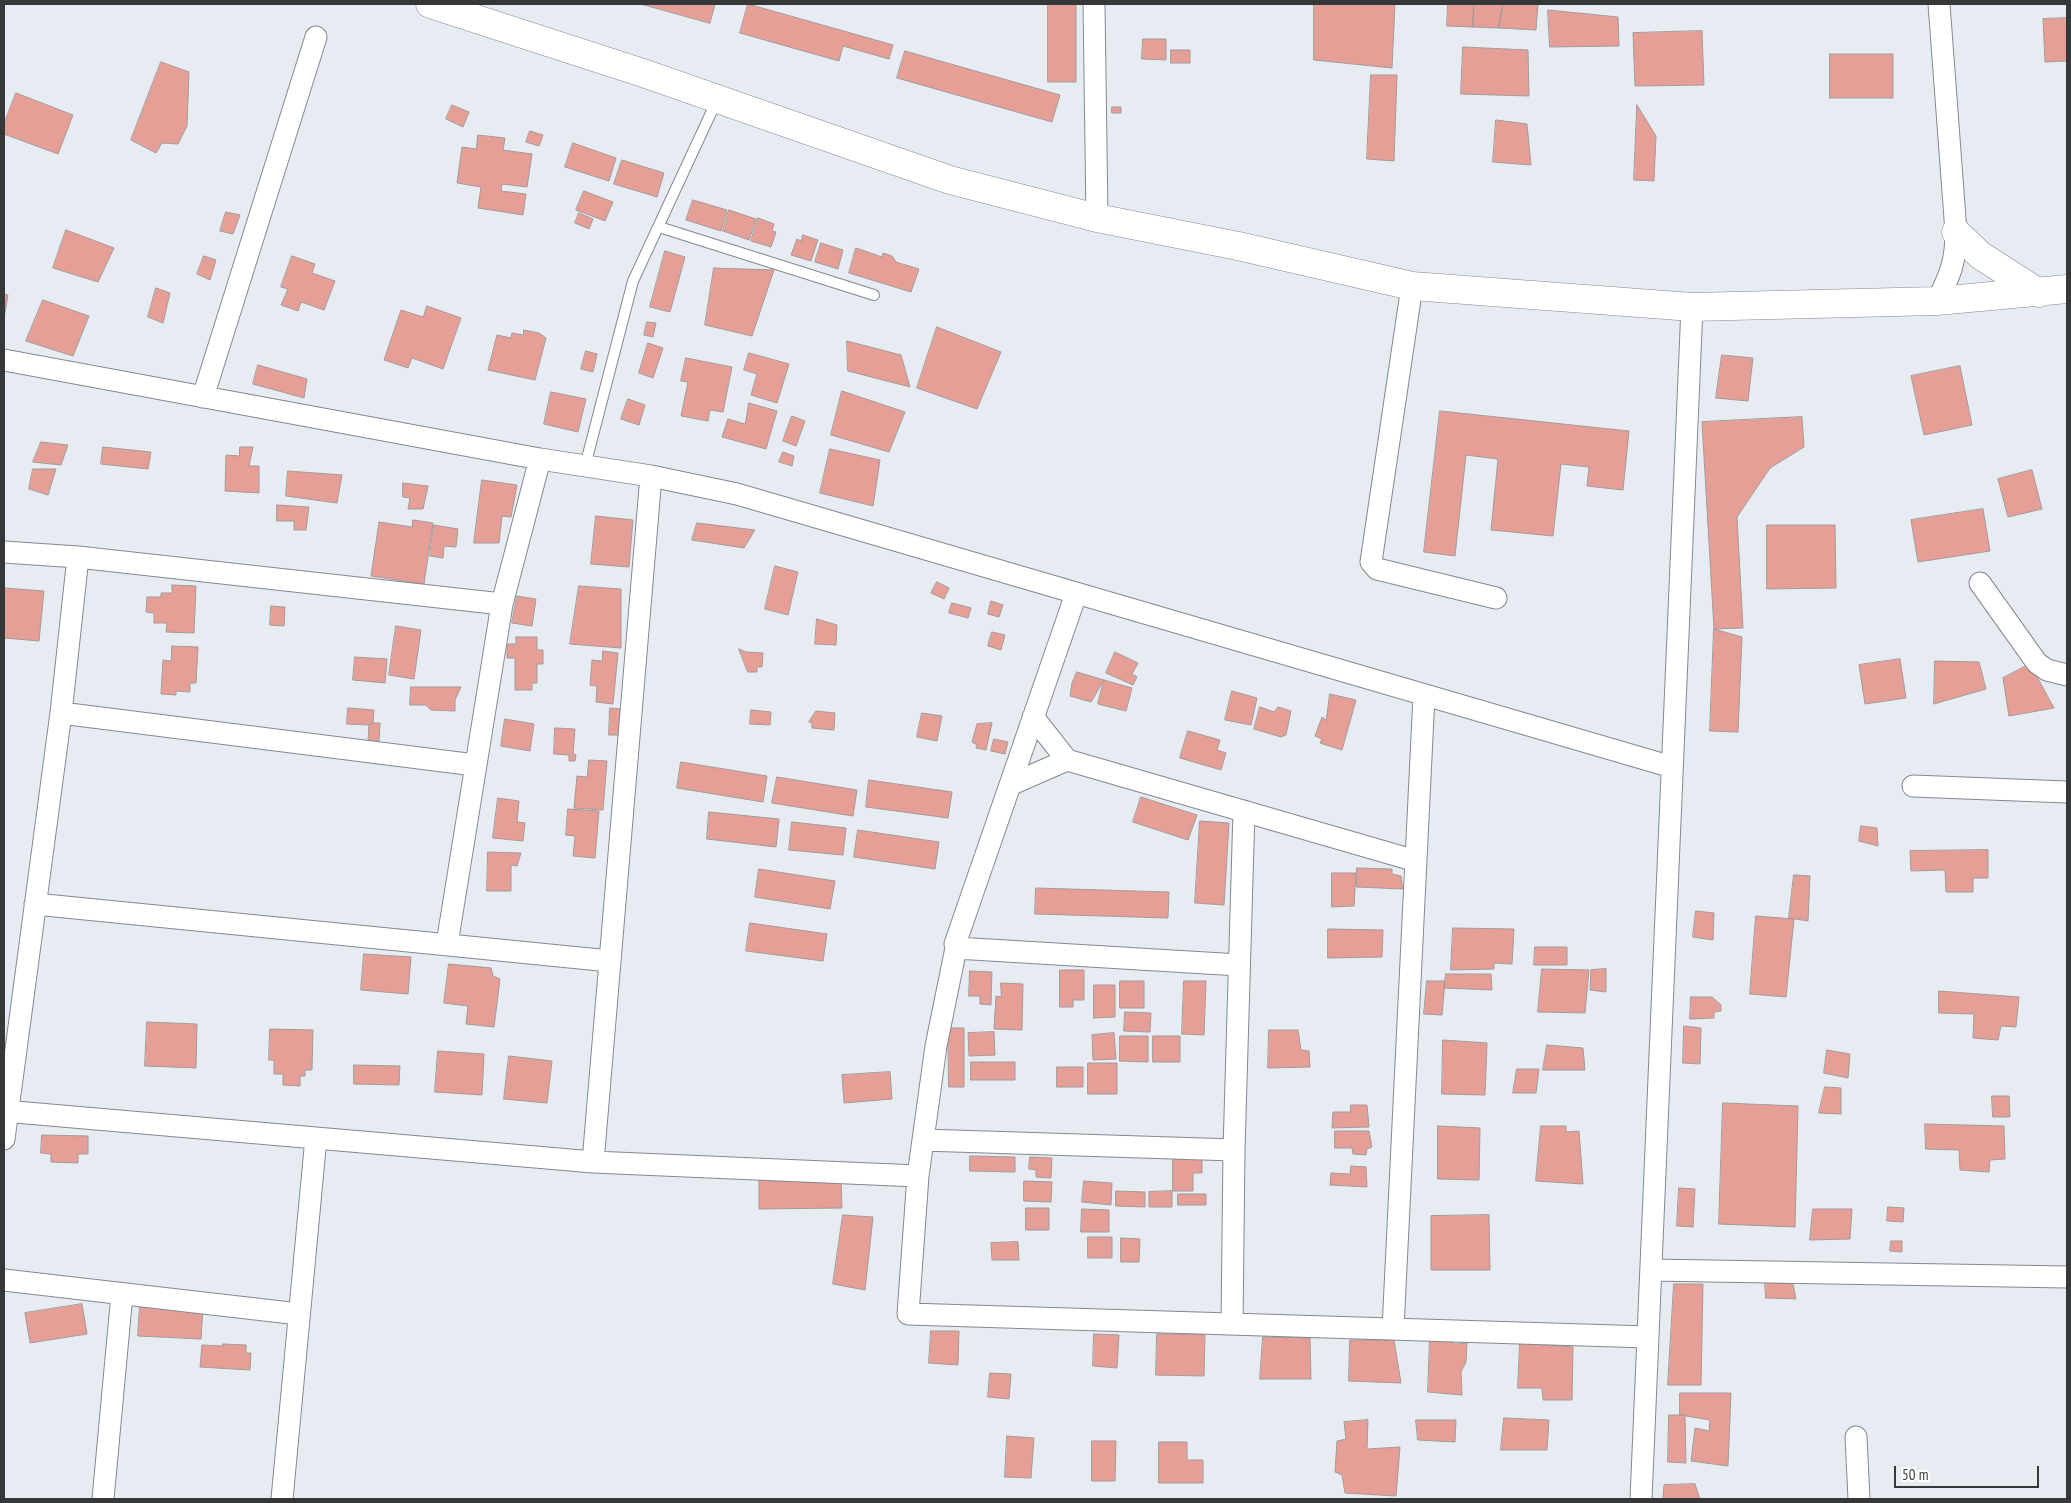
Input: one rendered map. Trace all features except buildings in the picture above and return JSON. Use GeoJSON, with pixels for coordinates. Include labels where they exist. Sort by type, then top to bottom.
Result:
{"type":"FeatureCollection","features":[{"type":"Feature","properties":{"kind":"main road"},"geometry":{"type":"LineString","coordinates":[[430,4],[717,99],[950,180],[1097,218],[1238,246],[1412,286],[1692,307],[1937,301],[2067,289]]}},
{"type":"Feature","properties":{"kind":"main road"},"geometry":{"type":"LineString","coordinates":[[1956,232],[1980,255],[2039,293]]}},
{"type":"Feature","properties":{"kind":"street"},"geometry":{"type":"LineString","coordinates":[[1094,4],[1097,218]]}},
{"type":"Feature","properties":{"kind":"street"},"geometry":{"type":"LineString","coordinates":[[1937,301],[1950,275],[1956,254],[1939,4]]}},
{"type":"Feature","properties":{"kind":"street"},"geometry":{"type":"LineString","coordinates":[[203,397],[316,38]]}},
{"type":"Feature","properties":{"kind":"street"},"geometry":{"type":"LineString","coordinates":[[1412,286],[1371,562],[1377,569],[1496,598]]}},
{"type":"Feature","properties":{"kind":"street"},"geometry":{"type":"LineString","coordinates":[[1641,1499],[1692,307]]}},
{"type":"Feature","properties":{"kind":"street"},"geometry":{"type":"LineString","coordinates":[[4,360],[540,459],[651,476],[737,494],[1672,767]]}},
{"type":"Feature","properties":{"kind":"street"},"geometry":{"type":"LineString","coordinates":[[447,944],[502,604],[540,459]]}},
{"type":"Feature","properties":{"kind":"street"},"geometry":{"type":"LineString","coordinates":[[593,1162],[651,476]]}},
{"type":"Feature","properties":{"kind":"street"},"geometry":{"type":"LineString","coordinates":[[4,552],[78,556],[502,604]]}},
{"type":"Feature","properties":{"kind":"street"},"geometry":{"type":"LineString","coordinates":[[4,1140],[6,1111],[61,713],[78,556]]}},
{"type":"Feature","properties":{"kind":"street"},"geometry":{"type":"LineString","coordinates":[[1980,583],[2036,663],[2047,670],[2067,675]]}},
{"type":"Feature","properties":{"kind":"street"},"geometry":{"type":"LineString","coordinates":[[1076,594],[955,944],[956,948],[936,1046],[918,1176],[908,1314],[1648,1337]]}},
{"type":"Feature","properties":{"kind":"street"},"geometry":{"type":"LineString","coordinates":[[1394,1329],[1424,696]]}},
{"type":"Feature","properties":{"kind":"street"},"geometry":{"type":"LineString","coordinates":[[61,713],[475,765]]}},
{"type":"Feature","properties":{"kind":"street"},"geometry":{"type":"LineString","coordinates":[[1033,717],[1067,760],[1416,861]]}},
{"type":"Feature","properties":{"kind":"street"},"geometry":{"type":"LineString","coordinates":[[1010,784],[1067,760]]}},
{"type":"Feature","properties":{"kind":"street"},"geometry":{"type":"LineString","coordinates":[[1913,786],[2067,792]]}},
{"type":"Feature","properties":{"kind":"street"},"geometry":{"type":"LineString","coordinates":[[1232,1324],[1234,1150],[1244,811]]}},
{"type":"Feature","properties":{"kind":"street"},"geometry":{"type":"LineString","coordinates":[[35,904],[610,961]]}},
{"type":"Feature","properties":{"kind":"street"},"geometry":{"type":"LineString","coordinates":[[956,948],[1239,966]]}},
{"type":"Feature","properties":{"kind":"street"},"geometry":{"type":"LineString","coordinates":[[6,1111],[593,1162],[918,1176]]}},
{"type":"Feature","properties":{"kind":"street"},"geometry":{"type":"LineString","coordinates":[[282,1499],[316,1138]]}},
{"type":"Feature","properties":{"kind":"street"},"geometry":{"type":"LineString","coordinates":[[923,1140],[1234,1150]]}},
{"type":"Feature","properties":{"kind":"street"},"geometry":{"type":"LineString","coordinates":[[1651,1270],[2067,1277]]}},
{"type":"Feature","properties":{"kind":"street"},"geometry":{"type":"LineString","coordinates":[[4,1280],[299,1314]]}},
{"type":"Feature","properties":{"kind":"street"},"geometry":{"type":"LineString","coordinates":[[103,1499],[122,1294]]}},
{"type":"Feature","properties":{"kind":"street"},"geometry":{"type":"LineString","coordinates":[[1856,1438],[1859,1499]]}},
{"type":"Feature","properties":{"kind":"lane"},"geometry":{"type":"LineString","coordinates":[[585,466],[633,281],[717,99]]}},
{"type":"Feature","properties":{"kind":"lane"},"geometry":{"type":"LineString","coordinates":[[658,227],[874,295]]}}]}
